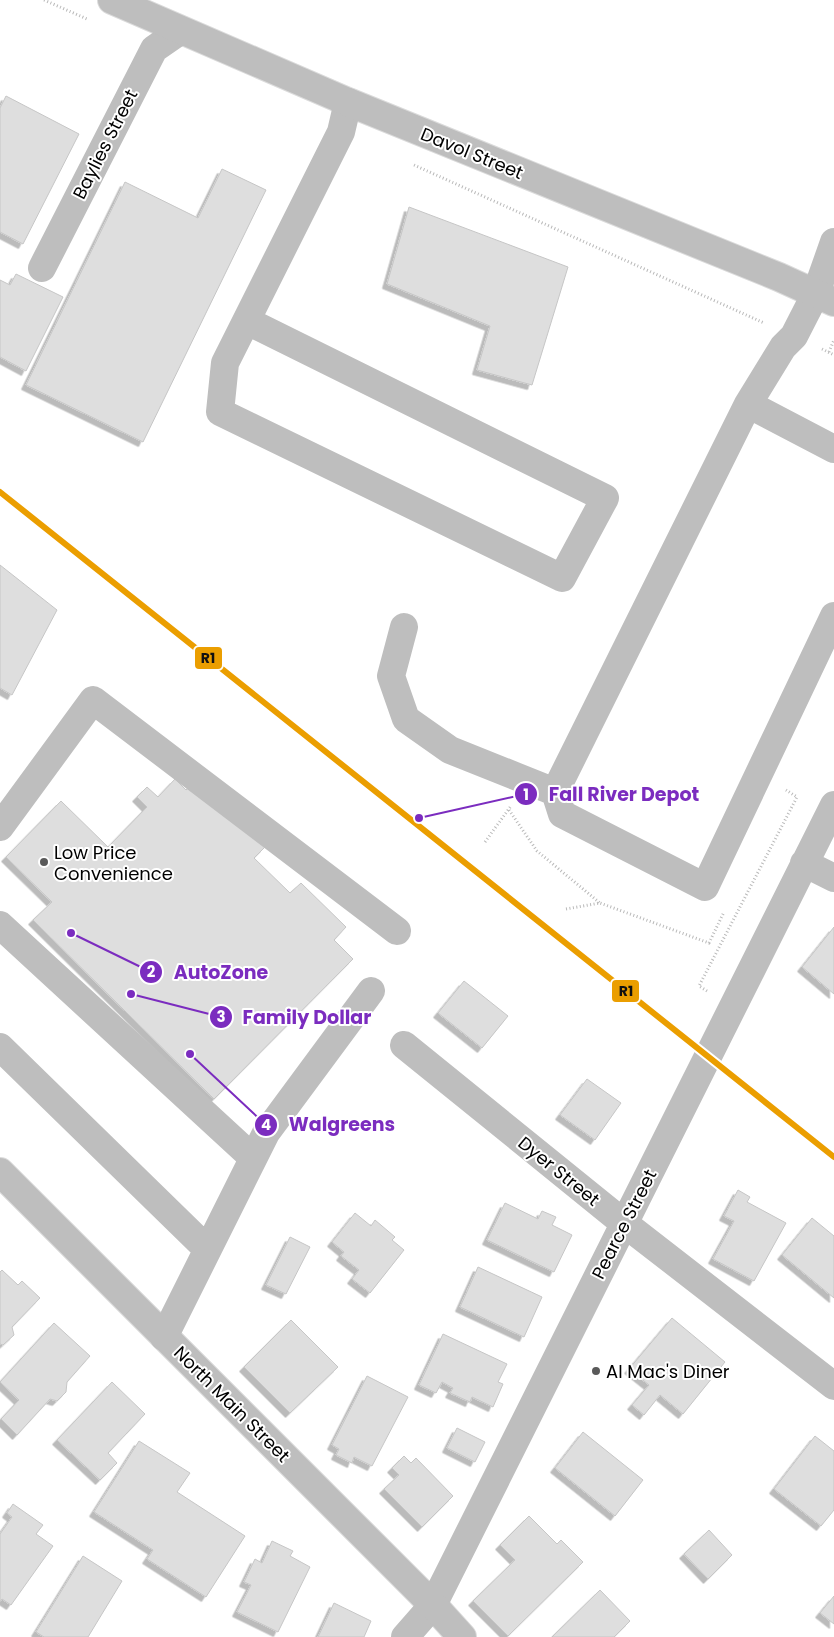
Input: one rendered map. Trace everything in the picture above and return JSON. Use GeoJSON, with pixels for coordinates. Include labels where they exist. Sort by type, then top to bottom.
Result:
{"type":"FeatureCollection","features":[{"type":"Feature","properties":{"kind":"main road","name":"Davol Street"},"geometry":{"type":"LineString","coordinates":[[112,0],[348,102],[779,277],[825,298]]}},
{"type":"Feature","properties":{"kind":"main road","name":"Baylies Street"},"geometry":{"type":"LineString","coordinates":[[42,268],[154,49],[180,30]]}},
{"type":"Feature","properties":{"kind":"main road"},"geometry":{"type":"LineString","coordinates":[[246,321],[605,498],[562,578],[220,412],[225,363],[246,321],[341,132],[348,102]]}},
{"type":"Feature","properties":{"kind":"main road"},"geometry":{"type":"LineString","coordinates":[[834,242],[825,298],[783,347],[748,404],[555,792],[562,814],[705,887],[834,616]]}},
{"type":"Feature","properties":{"kind":"main road"},"geometry":{"type":"LineString","coordinates":[[748,404],[834,449]]}},
{"type":"Feature","properties":{"kind":"main road"},"geometry":{"type":"LineString","coordinates":[[404,627],[392,676],[406,719],[450,750],[555,792]]}},
{"type":"Feature","properties":{"kind":"main road"},"geometry":{"type":"LineString","coordinates":[[0,827],[93,700],[397,931]]}},
{"type":"Feature","properties":{"kind":"main road","name":"Pearce Street"},"geometry":{"type":"LineString","coordinates":[[405,1637],[433,1605],[834,805]]}},
{"type":"Feature","properties":{"kind":"main road"},"geometry":{"type":"LineString","coordinates":[[804,863],[834,878]]}},
{"type":"Feature","properties":{"kind":"main road"},"geometry":{"type":"LineString","coordinates":[[0,925],[253,1158]]}},
{"type":"Feature","properties":{"kind":"main road"},"geometry":{"type":"LineString","coordinates":[[164,1337],[266,1133],[371,991]]}},
{"type":"Feature","properties":{"kind":"main road","name":"Dyer Street"},"geometry":{"type":"LineString","coordinates":[[404,1045],[624,1224],[834,1386]]}},
{"type":"Feature","properties":{"kind":"main road"},"geometry":{"type":"LineString","coordinates":[[0,1047],[208,1249]]}},
{"type":"Feature","properties":{"kind":"main road","name":"North Main Street"},"geometry":{"type":"LineString","coordinates":[[0,1172],[433,1605],[462,1637]]}},
{"type":"Feature","properties":{"kind":"path"},"geometry":{"type":"LineString","coordinates":[[834,340],[829,352],[834,355]]}},
{"type":"Feature","properties":{"kind":"path"},"geometry":{"type":"LineString","coordinates":[[509,810],[537,850],[600,903]]}},
{"type":"Feature","properties":{"kind":"building"},"geometry":{"type":"Polygon","coordinates":[[[6,96],[79,134],[23,244],[0,232],[0,108],[6,96]]]}},
{"type":"Feature","properties":{"kind":"building"},"geometry":{"type":"Polygon","coordinates":[[[222,169],[266,190],[143,442],[26,385],[125,182],[198,218],[222,169]]]}},
{"type":"Feature","properties":{"kind":"building"},"geometry":{"type":"Polygon","coordinates":[[[409,207],[568,267],[532,385],[477,370],[490,326],[387,284],[409,207]]]}},
{"type":"Feature","properties":{"kind":"building"},"geometry":{"type":"Polygon","coordinates":[[[16,274],[63,297],[26,371],[0,357],[0,280],[10,285],[16,274]]]}},
{"type":"Feature","properties":{"kind":"building"},"geometry":{"type":"Polygon","coordinates":[[[0,565],[57,610],[12,695],[0,688],[0,565]]]}},
{"type":"Feature","properties":{"kind":"building"},"geometry":{"type":"Polygon","coordinates":[[[175,779],[186,790],[197,780],[265,847],[254,858],[290,893],[301,883],[346,927],[334,940],[353,959],[214,1099],[33,920],[52,902],[6,857],[61,801],[108,847],[147,807],[137,797],[147,787],[158,797],[175,779]]]}},
{"type":"Feature","properties":{"kind":"building"},"geometry":{"type":"Polygon","coordinates":[[[834,927],[834,994],[802,967],[834,927]]]}},
{"type":"Feature","properties":{"kind":"building"},"geometry":{"type":"Polygon","coordinates":[[[464,981],[508,1016],[482,1048],[438,1013],[464,981]]]}},
{"type":"Feature","properties":{"kind":"building"},"geometry":{"type":"Polygon","coordinates":[[[587,1079],[621,1103],[595,1140],[560,1115],[587,1079]]]}},
{"type":"Feature","properties":{"kind":"building"},"geometry":{"type":"Polygon","coordinates":[[[738,1190],[750,1197],[747,1202],[786,1223],[754,1281],[713,1259],[734,1221],[724,1216],[738,1190]]]}},
{"type":"Feature","properties":{"kind":"building"},"geometry":{"type":"Polygon","coordinates":[[[505,1203],[538,1219],[542,1211],[556,1217],[552,1225],[572,1235],[554,1272],[487,1240],[505,1203]]]}},
{"type":"Feature","properties":{"kind":"building"},"geometry":{"type":"Polygon","coordinates":[[[355,1213],[371,1226],[375,1220],[395,1237],[392,1240],[404,1250],[370,1293],[352,1279],[359,1270],[341,1256],[344,1252],[332,1242],[355,1213]]]}},
{"type":"Feature","properties":{"kind":"building"},"geometry":{"type":"Polygon","coordinates":[[[812,1218],[834,1236],[834,1298],[782,1255],[812,1218]]]}},
{"type":"Feature","properties":{"kind":"building"},"geometry":{"type":"Polygon","coordinates":[[[290,1237],[310,1247],[286,1294],[266,1285],[290,1237]]]}},
{"type":"Feature","properties":{"kind":"building"},"geometry":{"type":"Polygon","coordinates":[[[478,1267],[542,1297],[524,1337],[460,1307],[478,1267]]]}},
{"type":"Feature","properties":{"kind":"building"},"geometry":{"type":"Polygon","coordinates":[[[2,1270],[18,1285],[22,1281],[40,1298],[12,1327],[14,1335],[3,1345],[0,1344],[0,1272],[2,1270]]]}},
{"type":"Feature","properties":{"kind":"building"},"geometry":{"type":"Polygon","coordinates":[[[672,1318],[725,1362],[683,1414],[660,1395],[644,1415],[632,1405],[649,1385],[629,1369],[672,1318]]]}},
{"type":"Feature","properties":{"kind":"building"},"geometry":{"type":"Polygon","coordinates":[[[291,1320],[338,1367],[290,1413],[244,1367],[291,1320]]]}},
{"type":"Feature","properties":{"kind":"building"},"geometry":{"type":"Polygon","coordinates":[[[54,1323],[90,1356],[67,1382],[66,1392],[57,1401],[50,1399],[17,1435],[1,1419],[19,1400],[0,1382],[54,1323]]]}},
{"type":"Feature","properties":{"kind":"building"},"geometry":{"type":"Polygon","coordinates":[[[443,1334],[507,1364],[498,1382],[503,1384],[493,1407],[472,1397],[470,1402],[450,1393],[453,1388],[442,1382],[436,1393],[419,1385],[443,1334]]]}},
{"type":"Feature","properties":{"kind":"building"},"geometry":{"type":"Polygon","coordinates":[[[367,1376],[408,1397],[372,1466],[354,1457],[352,1463],[336,1455],[339,1449],[332,1445],[367,1376]]]}},
{"type":"Feature","properties":{"kind":"building"},"geometry":{"type":"Polygon","coordinates":[[[112,1382],[145,1414],[108,1453],[117,1463],[100,1480],[57,1440],[112,1382]]]}},
{"type":"Feature","properties":{"kind":"building"},"geometry":{"type":"Polygon","coordinates":[[[457,1428],[485,1442],[475,1462],[447,1448],[457,1428]]]}},
{"type":"Feature","properties":{"kind":"building"},"geometry":{"type":"Polygon","coordinates":[[[583,1432],[643,1480],[615,1516],[555,1468],[583,1432]]]}},
{"type":"Feature","properties":{"kind":"building"},"geometry":{"type":"Polygon","coordinates":[[[815,1436],[834,1451],[834,1510],[821,1526],[774,1489],[815,1436]]]}},
{"type":"Feature","properties":{"kind":"building"},"geometry":{"type":"Polygon","coordinates":[[[139,1441],[190,1473],[177,1492],[245,1536],[206,1597],[147,1559],[153,1550],[94,1512],[139,1441]]]}},
{"type":"Feature","properties":{"kind":"building"},"geometry":{"type":"Polygon","coordinates":[[[404,1456],[411,1463],[416,1458],[453,1496],[422,1527],[384,1489],[399,1475],[392,1468],[404,1456]]]}},
{"type":"Feature","properties":{"kind":"building"},"geometry":{"type":"Polygon","coordinates":[[[13,1504],[43,1525],[36,1534],[53,1546],[11,1605],[2,1599],[0,1602],[0,1534],[12,1517],[7,1513],[13,1504]]]}},
{"type":"Feature","properties":{"kind":"building"},"geometry":{"type":"Polygon","coordinates":[[[529,1516],[557,1544],[561,1540],[583,1562],[508,1636],[473,1601],[515,1560],[500,1545],[529,1516]]]}},
{"type":"Feature","properties":{"kind":"building"},"geometry":{"type":"Polygon","coordinates":[[[709,1530],[732,1555],[708,1579],[684,1554],[709,1530]]]}},
{"type":"Feature","properties":{"kind":"building"},"geometry":{"type":"Polygon","coordinates":[[[272,1541],[293,1551],[290,1556],[310,1567],[278,1632],[237,1612],[251,1585],[244,1582],[255,1559],[262,1563],[272,1541]]]}},
{"type":"Feature","properties":{"kind":"building"},"geometry":{"type":"Polygon","coordinates":[[[83,1556],[122,1581],[88,1637],[44,1637],[36,1632],[83,1556]]]}},
{"type":"Feature","properties":{"kind":"building"},"geometry":{"type":"Polygon","coordinates":[[[600,1590],[630,1621],[614,1637],[552,1637],[600,1590]]]}},
{"type":"Feature","properties":{"kind":"building"},"geometry":{"type":"Polygon","coordinates":[[[834,1596],[834,1624],[820,1613],[834,1596]]]}},
{"type":"Feature","properties":{"kind":"building"},"geometry":{"type":"Polygon","coordinates":[[[334,1603],[371,1621],[364,1637],[318,1637],[334,1603]]]}},
{"type":"Feature","properties":{"kind":"transit line","name":"R1"},"geometry":{"type":"LineString","coordinates":[[0,492],[834,1157]]}},
{"type":"Feature","properties":{"kind":"place","name":"Fall River Depot"},"geometry":{"type":"Point","coordinates":[419,818]}},
{"type":"Feature","properties":{"kind":"place","name":"Low Price Convenience"},"geometry":{"type":"Point","coordinates":[44,862]}},
{"type":"Feature","properties":{"kind":"place","name":"AutoZone"},"geometry":{"type":"Point","coordinates":[71,933]}},
{"type":"Feature","properties":{"kind":"place","name":"Family Dollar"},"geometry":{"type":"Point","coordinates":[131,994]}},
{"type":"Feature","properties":{"kind":"place","name":"Walgreens"},"geometry":{"type":"Point","coordinates":[190,1054]}},
{"type":"Feature","properties":{"kind":"place","name":"Al Mac's Diner"},"geometry":{"type":"Point","coordinates":[596,1371]}}]}
